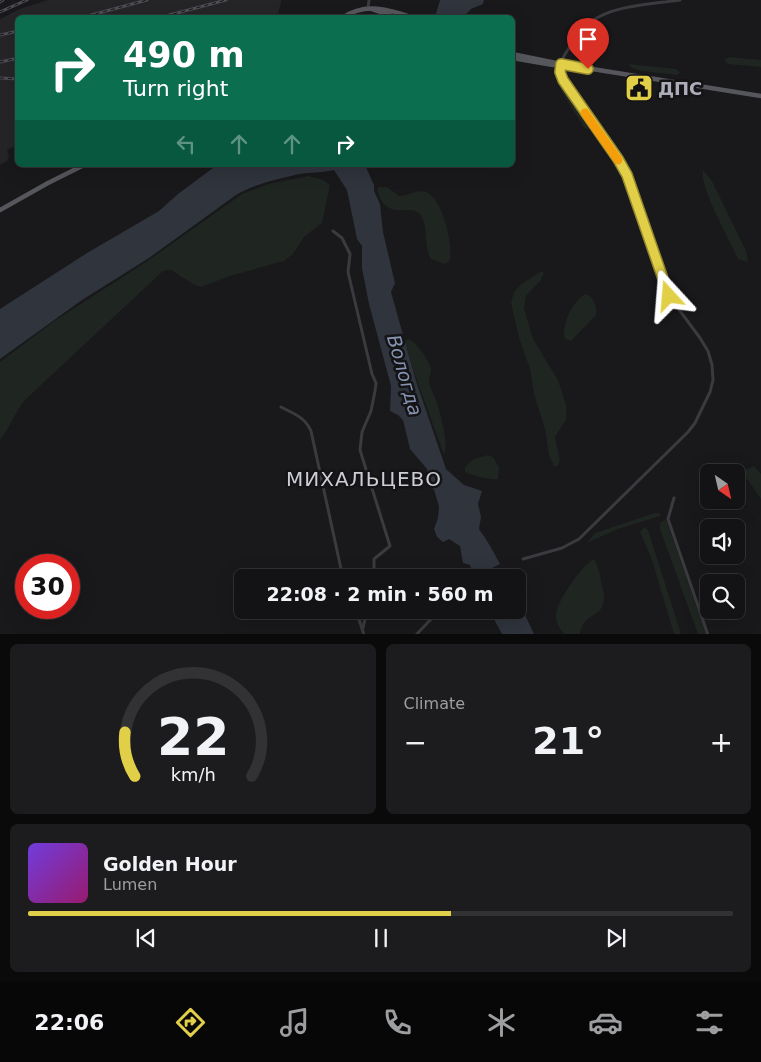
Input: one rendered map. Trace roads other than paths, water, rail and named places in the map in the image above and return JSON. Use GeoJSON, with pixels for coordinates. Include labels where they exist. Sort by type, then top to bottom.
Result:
{"type":"FeatureCollection","features":[{"type":"Feature","properties":{"kind":"main road"},"geometry":{"type":"LineString","coordinates":[[347,15],[354,11],[368,8],[384,8],[405,15]]}},
{"type":"Feature","properties":{"kind":"main road"},"geometry":{"type":"LineString","coordinates":[[368,8],[389,15]]}},
{"type":"Feature","properties":{"kind":"main road"},"geometry":{"type":"LineString","coordinates":[[515,55],[561,64],[761,96]]}},
{"type":"Feature","properties":{"kind":"main road"},"geometry":{"type":"LineString","coordinates":[[515,59],[544,65],[561,64]]}},
{"type":"Feature","properties":{"kind":"main road"},"geometry":{"type":"LineString","coordinates":[[0,210],[80,167]]}},
{"type":"Feature","properties":{"kind":"street"},"geometry":{"type":"LineString","coordinates":[[368,8],[369,0]]}},
{"type":"Feature","properties":{"kind":"street"},"geometry":{"type":"LineString","coordinates":[[524,560],[572,544],[606,514],[692,427],[710,392],[713,380],[708,351],[669,296],[627,175],[563,80],[560,72],[565,55],[580,34],[596,18],[627,8],[680,0]]}},
{"type":"Feature","properties":{"kind":"street"},"geometry":{"type":"LineString","coordinates":[[333,231],[342,238],[350,254],[348,272],[372,374],[376,383],[371,411],[362,432],[360,450],[390,546],[374,559],[374,569]]}},
{"type":"Feature","properties":{"kind":"street"},"geometry":{"type":"LineString","coordinates":[[281,407],[308,422],[341,569]]}},
{"type":"Feature","properties":{"kind":"street"},"geometry":{"type":"LineString","coordinates":[[674,498],[668,519],[708,634]]}},
{"type":"Feature","properties":{"kind":"street"},"geometry":{"type":"LineString","coordinates":[[359,619],[364,634]]}},
{"type":"Feature","properties":{"kind":"street"},"geometry":{"type":"LineString","coordinates":[[363,629],[365,619]]}},
{"type":"Feature","properties":{"kind":"street"},"geometry":{"type":"LineString","coordinates":[[416,634],[431,619]]}},
{"type":"Feature","properties":{"kind":"water"},"geometry":{"type":"Polygon","coordinates":[[[440,0],[484,0],[483,4],[471,9],[465,15],[436,15],[440,0]]]}},
{"type":"Feature","properties":{"kind":"water"},"geometry":{"type":"Polygon","coordinates":[[[214,167],[366,167],[380,204],[383,232],[395,283],[391,292],[416,381],[446,469],[464,485],[482,491],[478,504],[481,517],[479,529],[500,564],[490,569],[471,569],[470,565],[463,563],[460,546],[449,539],[443,542],[437,537],[434,529],[438,518],[439,506],[434,490],[429,485],[427,469],[410,449],[403,420],[390,411],[391,386],[369,304],[362,268],[362,246],[357,239],[347,190],[334,170],[299,174],[243,191],[149,258],[82,300],[0,359],[0,309],[87,253],[159,211],[214,167]]]}},
{"type":"Feature","properties":{"kind":"water"},"geometry":{"type":"Polygon","coordinates":[[[526,617],[534,634],[502,634],[494,619],[526,619],[526,617]]]}},
{"type":"Feature","properties":{"kind":"waterway","name":"Вологда"},"geometry":{"type":"LineString","coordinates":[[482,563],[485,569]]}},
{"type":"Feature","properties":{"kind":"railway"},"geometry":{"type":"LineString","coordinates":[[0,12],[27,0]]}},
{"type":"Feature","properties":{"kind":"railway"},"geometry":{"type":"LineString","coordinates":[[91,15],[147,0]]}},
{"type":"Feature","properties":{"kind":"railway"},"geometry":{"type":"LineString","coordinates":[[169,15],[226,0]]}},
{"type":"Feature","properties":{"kind":"railway"},"geometry":{"type":"LineString","coordinates":[[0,35],[15,32]]}},
{"type":"Feature","properties":{"kind":"railway"},"geometry":{"type":"LineString","coordinates":[[0,62],[15,59]]}},
{"type":"Feature","properties":{"kind":"railway"},"geometry":{"type":"LineString","coordinates":[[0,78],[15,79]]}},
{"type":"Feature","properties":{"kind":"place","name":"ДПС"},"geometry":{"type":"Point","coordinates":[639,88]}},
{"type":"Feature","properties":{"kind":"district","name":"МИХАЛЬЦЕВО"},"geometry":{"type":"Point","coordinates":[364,479]}}]}
